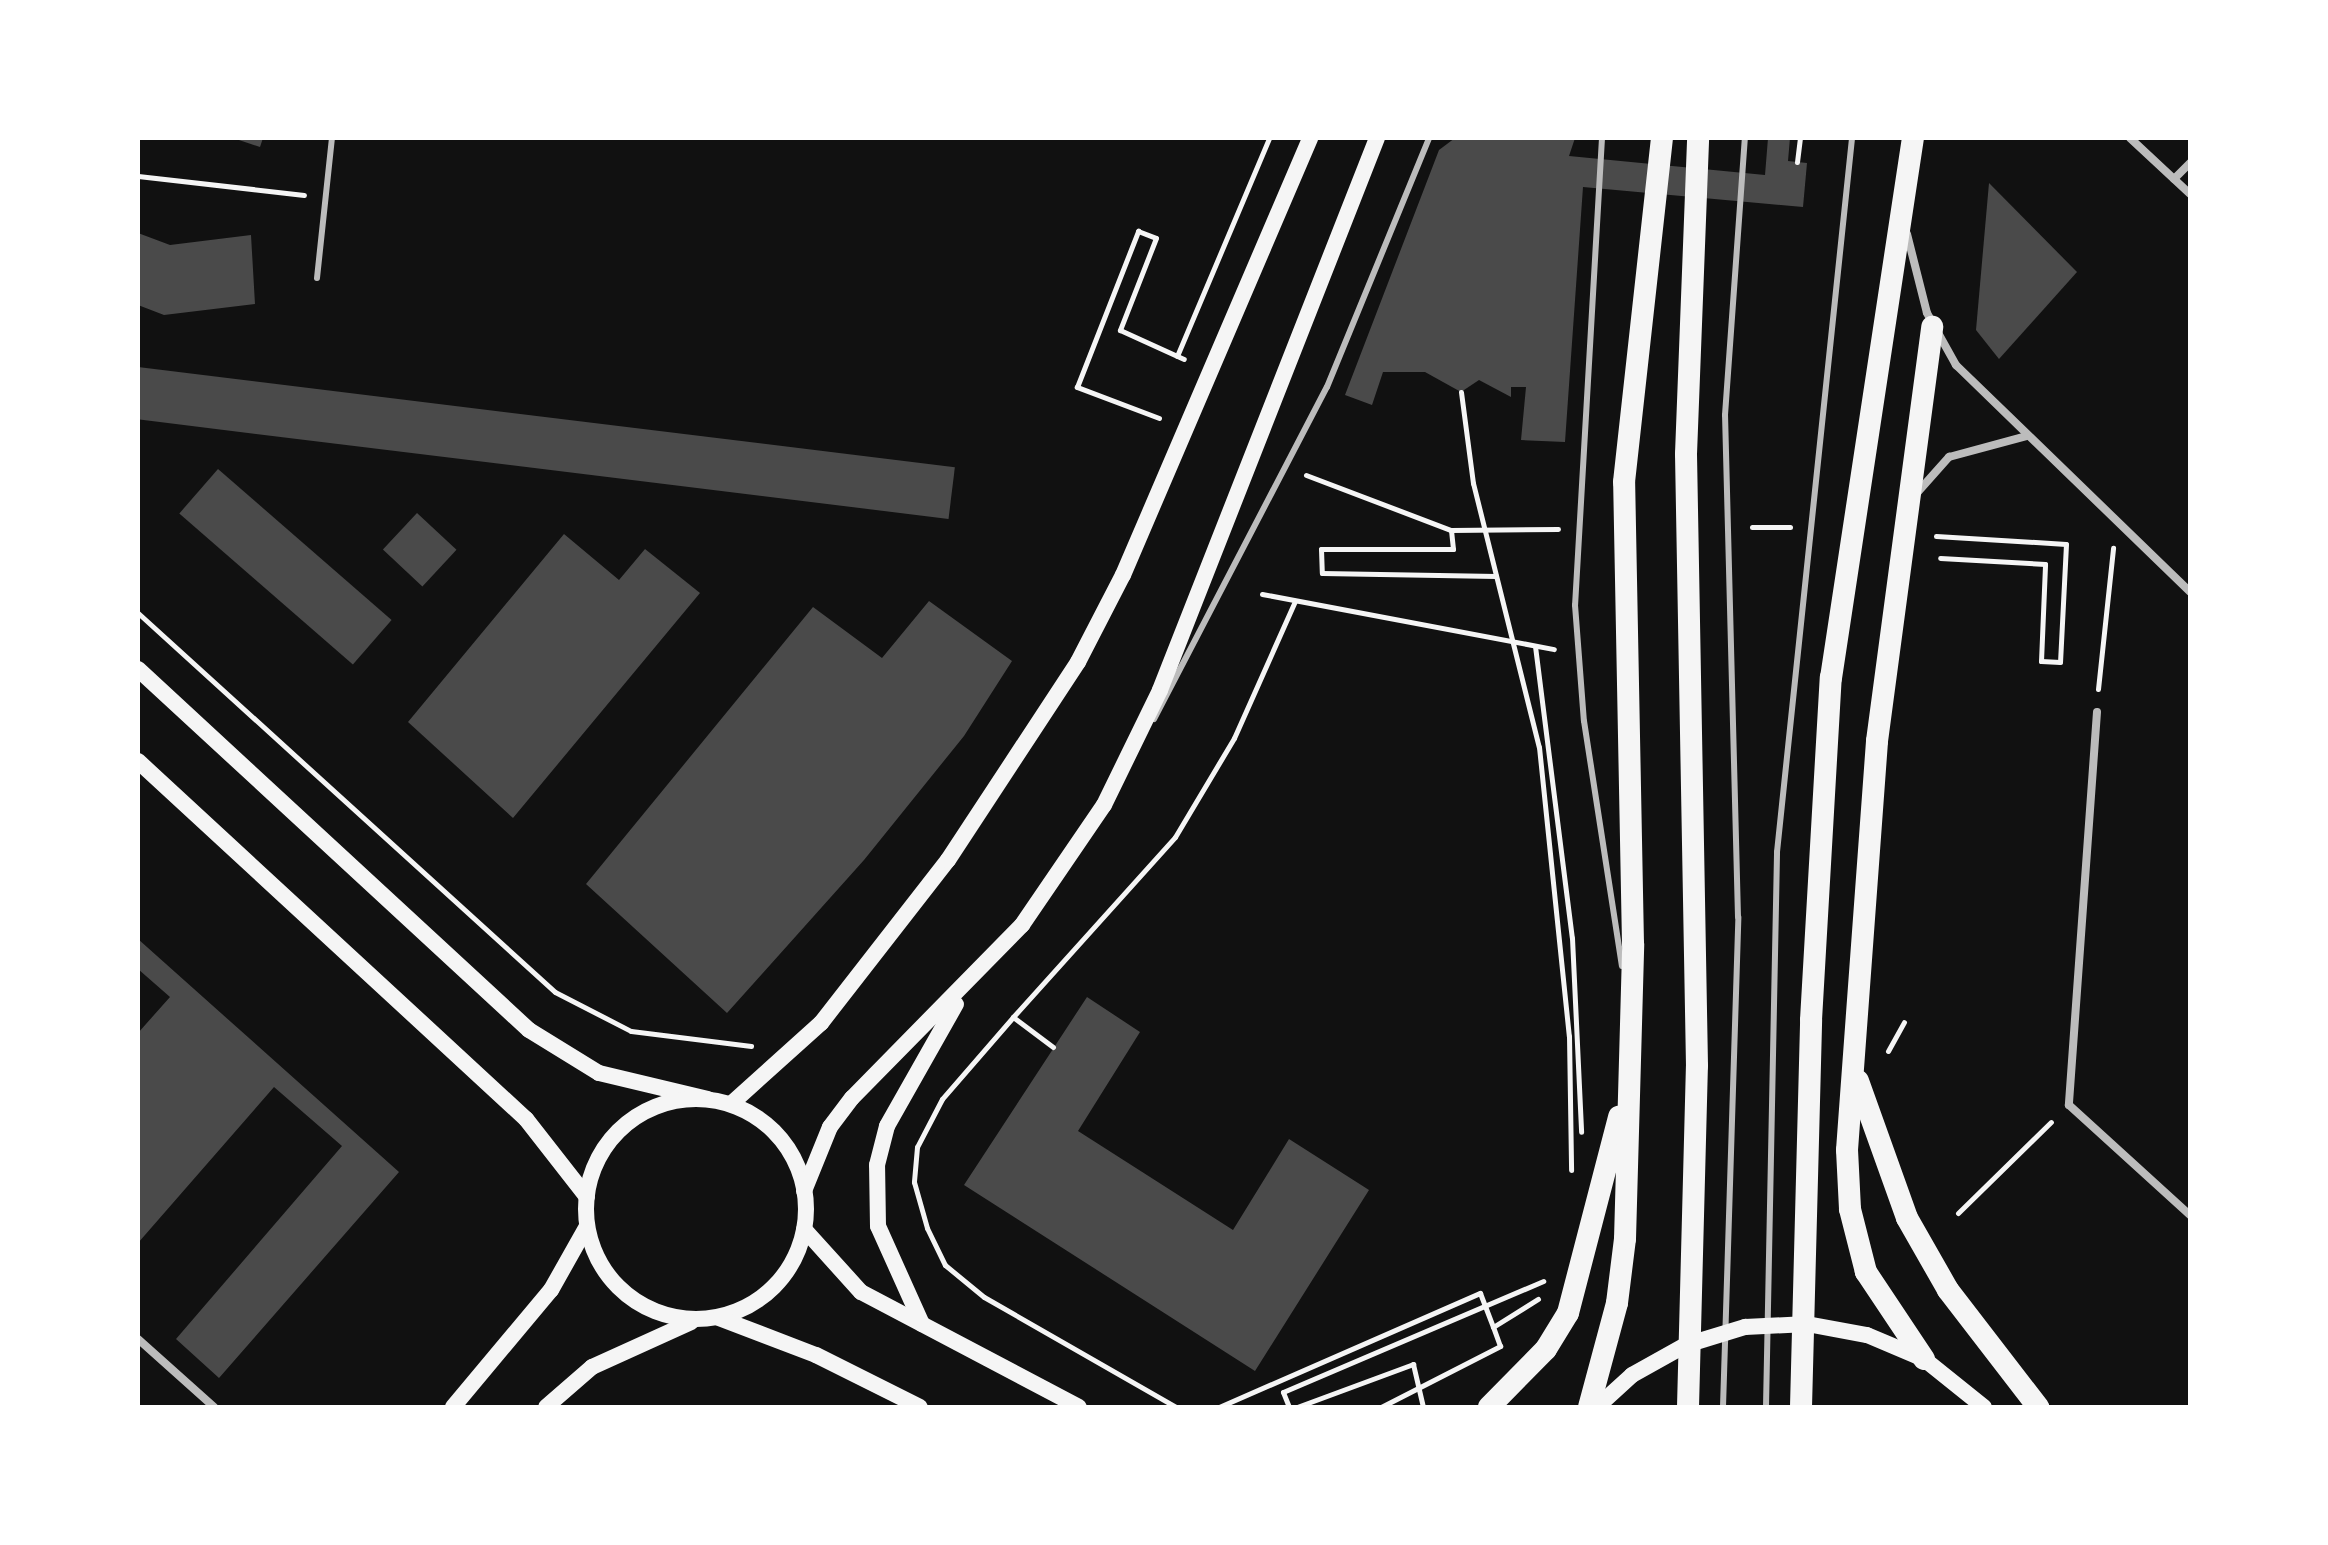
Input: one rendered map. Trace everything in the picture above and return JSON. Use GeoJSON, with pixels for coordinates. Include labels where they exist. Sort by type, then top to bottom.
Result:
{"type":"FeatureCollection","features":[{"type":"Feature","properties":{"kind":"highway"},"geometry":{"type":"LineString","coordinates":[[1589,1407],[1622,1264],[1632,1019],[1624,482],[1662,138]]}},
{"type":"Feature","properties":{"kind":"highway"},"geometry":{"type":"LineString","coordinates":[[1688,1407],[1697,1066],[1686,642],[1698,138]]}},
{"type":"Feature","properties":{"kind":"highway"},"geometry":{"type":"LineString","coordinates":[[1801,1407],[1811,1006],[1834,650],[1913,138]]}},
{"type":"Feature","properties":{"kind":"highway"},"geometry":{"type":"LineString","coordinates":[[1924,1359],[1882,1301],[1857,1246],[1847,1150],[1874,768],[1932,327]]}},
{"type":"Feature","properties":{"kind":"highway"},"geometry":{"type":"LineString","coordinates":[[1489,1407],[1546,1349],[1568,1313],[1596,1227],[1631,1050]]}},
{"type":"Feature","properties":{"kind":"highway"},"geometry":{"type":"LineString","coordinates":[[1852,1057],[1873,1139],[1907,1218],[1948,1290],[2038,1407]]}},
{"type":"Feature","properties":{"kind":"main road"},"geometry":{"type":"LineString","coordinates":[[731,1104],[802,1045],[948,860],[1078,662],[1123,575],[1310,138]]}},
{"type":"Feature","properties":{"kind":"main road"},"geometry":{"type":"LineString","coordinates":[[546,1407],[617,1353],[698,1320],[719,1318],[775,1286],[804,1229],[804,1191],[830,1127],[852,1098],[967,985],[1022,925],[1104,805],[1160,690],[1377,138]]}},
{"type":"Feature","properties":{"kind":"main road"},"geometry":{"type":"LineString","coordinates":[[138,669],[529,1030],[599,1073],[731,1104],[780,1137],[804,1191]]}},
{"type":"Feature","properties":{"kind":"main road"},"geometry":{"type":"LineString","coordinates":[[138,761],[515,1108],[587,1197]]}},
{"type":"Feature","properties":{"kind":"main road"},"geometry":{"type":"LineString","coordinates":[[922,1324],[878,1226],[877,1165],[887,1126],[967,985]]}},
{"type":"Feature","properties":{"kind":"main road"},"geometry":{"type":"LineString","coordinates":[[698,1320],[652,1310],[614,1283],[587,1226],[587,1197],[615,1135],[674,1101],[708,1099]]}},
{"type":"Feature","properties":{"kind":"main road"},"geometry":{"type":"LineString","coordinates":[[453,1407],[551,1290],[587,1226]]}},
{"type":"Feature","properties":{"kind":"main road"},"geometry":{"type":"LineString","coordinates":[[804,1229],[843,1278],[922,1324],[1079,1407]]}},
{"type":"Feature","properties":{"kind":"main road"},"geometry":{"type":"LineString","coordinates":[[719,1318],[920,1407]]}},
{"type":"Feature","properties":{"kind":"main road"},"geometry":{"type":"LineString","coordinates":[[1597,1407],[1632,1375],[1686,1345],[1745,1327],[1807,1324],[1867,1335],[1924,1359],[1984,1407]]}},
{"type":"Feature","properties":{"kind":"street"},"geometry":{"type":"LineString","coordinates":[[2130,138],[2190,194]]}},
{"type":"Feature","properties":{"kind":"street"},"geometry":{"type":"LineString","coordinates":[[2174,179],[2190,163]]}},
{"type":"Feature","properties":{"kind":"street"},"geometry":{"type":"LineString","coordinates":[[1903,216],[1932,327],[1956,365],[2190,592]]}},
{"type":"Feature","properties":{"kind":"street"},"geometry":{"type":"LineString","coordinates":[[1908,505],[1949,457],[2027,436]]}},
{"type":"Feature","properties":{"kind":"street"},"geometry":{"type":"LineString","coordinates":[[2097,712],[2069,1105],[2190,1215]]}},
{"type":"Feature","properties":{"kind":"street"},"geometry":{"type":"LineString","coordinates":[[138,1339],[214,1407]]}},
{"type":"Feature","properties":{"kind":"lane"},"geometry":{"type":"LineString","coordinates":[[317,278],[332,138]]}},
{"type":"Feature","properties":{"kind":"lane"},"geometry":{"type":"LineString","coordinates":[[1104,805],[1327,387],[1429,138]]}},
{"type":"Feature","properties":{"kind":"lane"},"geometry":{"type":"LineString","coordinates":[[1602,138],[1575,605],[1584,721],[1632,1019]]}},
{"type":"Feature","properties":{"kind":"lane"},"geometry":{"type":"LineString","coordinates":[[1723,1407],[1738,917],[1727,657],[1725,415],[1745,138]]}},
{"type":"Feature","properties":{"kind":"lane"},"geometry":{"type":"LineString","coordinates":[[1766,1407],[1777,852],[1794,654],[1852,138]]}},
{"type":"Feature","properties":{"kind":"path"},"geometry":{"type":"LineString","coordinates":[[1177,356],[1269,138]]}},
{"type":"Feature","properties":{"kind":"path"},"geometry":{"type":"LineString","coordinates":[[1797,162],[1800,138]]}},
{"type":"Feature","properties":{"kind":"path"},"geometry":{"type":"LineString","coordinates":[[138,176],[325,198]]}},
{"type":"Feature","properties":{"kind":"path"},"geometry":{"type":"LineString","coordinates":[[1163,420],[1077,387],[1138,231],[1156,238],[1120,330],[1184,359]]}},
{"type":"Feature","properties":{"kind":"path"},"geometry":{"type":"LineString","coordinates":[[1461,392],[1496,576],[1516,643],[1553,856],[1569,1036],[1571,1176]]}},
{"type":"Feature","properties":{"kind":"path"},"geometry":{"type":"LineString","coordinates":[[1293,469],[1451,530],[1575,529]]}},
{"type":"Feature","properties":{"kind":"path"},"geometry":{"type":"LineString","coordinates":[[2097,712],[2107,569],[2119,524]]}},
{"type":"Feature","properties":{"kind":"path"},"geometry":{"type":"LineString","coordinates":[[1745,527],[1807,528]]}},
{"type":"Feature","properties":{"kind":"path"},"geometry":{"type":"LineString","coordinates":[[1451,530],[1453,549],[1321,549],[1322,573],[1496,576]]}},
{"type":"Feature","properties":{"kind":"path"},"geometry":{"type":"LineString","coordinates":[[1928,535],[2066,544],[2060,662],[2041,661],[2045,564],[1940,558]]}},
{"type":"Feature","properties":{"kind":"path"},"geometry":{"type":"LineString","coordinates":[[1262,594],[1563,651]]}},
{"type":"Feature","properties":{"kind":"path"},"geometry":{"type":"LineString","coordinates":[[1176,1407],[984,1297],[945,1265],[927,1228],[914,1182],[917,1147],[942,1099],[1175,837],[1234,738],[1295,601]]}},
{"type":"Feature","properties":{"kind":"path"},"geometry":{"type":"LineString","coordinates":[[138,613],[555,992],[631,1031],[672,1041],[802,1045]]}},
{"type":"Feature","properties":{"kind":"path"},"geometry":{"type":"LineString","coordinates":[[1535,646],[1572,938],[1578,1177]]}},
{"type":"Feature","properties":{"kind":"path"},"geometry":{"type":"LineString","coordinates":[[1013,1017],[1053,1047]]}},
{"type":"Feature","properties":{"kind":"path"},"geometry":{"type":"LineString","coordinates":[[1958,1213],[2069,1105]]}},
{"type":"Feature","properties":{"kind":"path"},"geometry":{"type":"LineString","coordinates":[[1289,1407],[1283,1392],[1530,1292],[1553,1271]]}},
{"type":"Feature","properties":{"kind":"path"},"geometry":{"type":"LineString","coordinates":[[1493,1327],[1552,1282]]}},
{"type":"Feature","properties":{"kind":"path"},"geometry":{"type":"LineString","coordinates":[[1219,1407],[1480,1293],[1500,1346],[1381,1407]]}},
{"type":"Feature","properties":{"kind":"path"},"geometry":{"type":"LineString","coordinates":[[1297,1407],[1413,1364],[1423,1407]]}},
{"type":"Feature","properties":{"kind":"building"},"geometry":{"type":"Polygon","coordinates":[[[233,138],[263,138],[260,147],[233,138]]]}},
{"type":"Feature","properties":{"kind":"building"},"geometry":{"type":"Polygon","coordinates":[[[1455,138],[1575,138],[1569,156],[1765,175],[1768,138],[1790,138],[1788,161],[1807,163],[1803,207],[1583,187],[1565,442],[1521,440],[1526,387],[1511,387],[1511,397],[1479,380],[1461,392],[1425,372],[1383,372],[1372,405],[1345,395],[1439,150],[1455,138]]]}},
{"type":"Feature","properties":{"kind":"building"},"geometry":{"type":"Polygon","coordinates":[[[1989,183],[2077,272],[1999,359],[1976,330],[1989,183]]]}},
{"type":"Feature","properties":{"kind":"building"},"geometry":{"type":"Polygon","coordinates":[[[138,233],[170,245],[251,235],[255,304],[164,315],[138,305],[138,233]]]}},
{"type":"Feature","properties":{"kind":"building"},"geometry":{"type":"Polygon","coordinates":[[[138,367],[955,467],[949,519],[138,419],[138,367]]]}},
{"type":"Feature","properties":{"kind":"building"},"geometry":{"type":"Polygon","coordinates":[[[218,469],[392,620],[353,664],[179,514],[218,469]]]}},
{"type":"Feature","properties":{"kind":"building"},"geometry":{"type":"Polygon","coordinates":[[[417,513],[456,550],[422,586],[383,550],[417,513]]]}},
{"type":"Feature","properties":{"kind":"building"},"geometry":{"type":"Polygon","coordinates":[[[564,534],[619,580],[645,549],[700,593],[513,818],[408,722],[564,534]]]}},
{"type":"Feature","properties":{"kind":"building"},"geometry":{"type":"Polygon","coordinates":[[[929,601],[1012,661],[964,736],[864,860],[727,1013],[586,884],[813,607],[882,658],[929,601]]]}},
{"type":"Feature","properties":{"kind":"building"},"geometry":{"type":"Polygon","coordinates":[[[138,939],[399,1172],[219,1378],[176,1339],[342,1146],[274,1087],[138,1243],[138,1033],[170,997],[138,969],[138,939]]]}},
{"type":"Feature","properties":{"kind":"building"},"geometry":{"type":"Polygon","coordinates":[[[1087,997],[1140,1032],[1078,1131],[1233,1230],[1289,1139],[1369,1190],[1255,1371],[964,1185],[1087,997]]]}}]}
